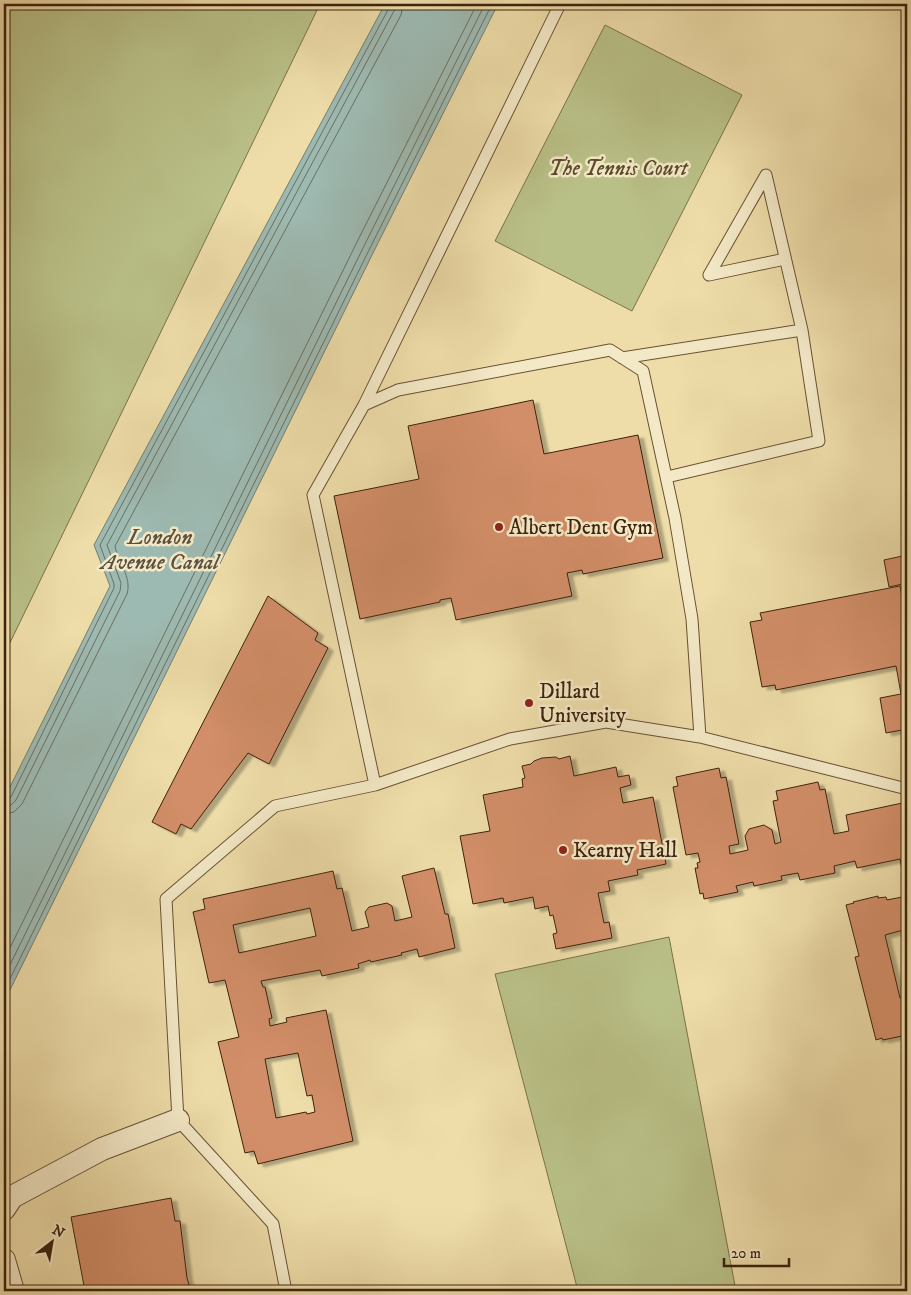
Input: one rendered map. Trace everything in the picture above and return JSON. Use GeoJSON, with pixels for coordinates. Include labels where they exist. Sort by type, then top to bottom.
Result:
{"type":"FeatureCollection","features":[{"type":"Feature","properties":{"kind":"street"},"geometry":{"type":"LineString","coordinates":[[4,1209],[12,1197],[102,1149],[178,1120]]}},
{"type":"Feature","properties":{"kind":"street"},"geometry":{"type":"LineString","coordinates":[[4,1260],[13,1291]]}},
{"type":"Feature","properties":{"kind":"lane"},"geometry":{"type":"LineString","coordinates":[[375,785],[313,495],[364,405],[560,4]]}},
{"type":"Feature","properties":{"kind":"lane"},"geometry":{"type":"LineString","coordinates":[[667,477],[819,441],[802,330],[766,175],[709,275],[785,259]]}},
{"type":"Feature","properties":{"kind":"lane"},"geometry":{"type":"LineString","coordinates":[[622,358],[802,330]]}},
{"type":"Feature","properties":{"kind":"lane"},"geometry":{"type":"LineString","coordinates":[[364,405],[398,390],[610,350],[643,371],[667,477],[692,619],[700,737]]}},
{"type":"Feature","properties":{"kind":"lane"},"geometry":{"type":"LineString","coordinates":[[286,1291],[273,1224],[178,1120],[166,899],[275,806],[375,785],[510,739],[606,722],[700,737],[907,789]]}},
{"type":"Feature","properties":{"kind":"green space"},"geometry":{"type":"Polygon","coordinates":[[[4,4],[320,4],[4,655],[4,4]]]}},
{"type":"Feature","properties":{"kind":"green space","name":"The Tennis Court"},"geometry":{"type":"Polygon","coordinates":[[[605,25],[742,95],[632,311],[495,241],[605,25]]]}},
{"type":"Feature","properties":{"kind":"green space"},"geometry":{"type":"Polygon","coordinates":[[[669,937],[736,1291],[578,1291],[495,974],[669,937]]]}},
{"type":"Feature","properties":{"kind":"water","name":"London Avenue Canal"},"geometry":{"type":"Polygon","coordinates":[[[385,4],[498,4],[375,249],[4,1002],[4,799],[110,586],[94,545],[385,4]]]}},
{"type":"Feature","properties":{"kind":"building","name":"Albert Dent Gym"},"geometry":{"type":"Polygon","coordinates":[[[533,400],[544,454],[638,435],[663,558],[583,574],[582,570],[567,573],[572,596],[456,620],[451,598],[360,619],[334,496],[419,479],[408,426],[533,400]]]}},
{"type":"Feature","properties":{"kind":"building"},"geometry":{"type":"Polygon","coordinates":[[[907,555],[907,583],[889,587],[884,560],[907,555]]]}},
{"type":"Feature","properties":{"kind":"building"},"geometry":{"type":"Polygon","coordinates":[[[900,586],[907,623],[907,729],[886,733],[880,698],[901,694],[896,666],[776,690],[775,685],[762,687],[750,622],[762,620],[760,613],[900,586]]]}},
{"type":"Feature","properties":{"kind":"building"},"geometry":{"type":"Polygon","coordinates":[[[268,596],[318,633],[315,640],[328,648],[269,764],[248,753],[191,829],[181,824],[176,834],[152,822],[268,596]]]}},
{"type":"Feature","properties":{"kind":"building","name":"Kearny Hall"},"geometry":{"type":"Polygon","coordinates":[[[570,756],[574,776],[616,767],[618,777],[629,775],[631,785],[620,788],[623,803],[653,797],[666,864],[637,870],[638,875],[608,881],[610,891],[598,893],[604,923],[609,922],[612,938],[556,949],[553,934],[557,933],[553,915],[550,916],[548,906],[535,909],[533,897],[504,903],[503,898],[473,904],[460,836],[490,831],[483,795],[523,787],[522,779],[525,778],[522,766],[542,758],[556,757],[559,759],[570,756]]]}},
{"type":"Feature","properties":{"kind":"building"},"geometry":{"type":"Polygon","coordinates":[[[719,768],[721,778],[726,777],[739,844],[729,846],[730,854],[748,850],[745,836],[749,829],[764,825],[772,830],[775,844],[781,842],[773,801],[778,800],[776,791],[818,782],[820,790],[825,789],[834,834],[849,831],[846,815],[907,802],[907,879],[904,880],[900,859],[857,868],[855,861],[834,866],[835,873],[800,880],[798,873],[781,876],[782,880],[754,886],[753,882],[736,886],[738,892],[704,899],[703,893],[700,894],[695,868],[698,868],[697,863],[700,862],[698,853],[686,855],[673,787],[678,786],[676,777],[719,768]]]}},
{"type":"Feature","properties":{"kind":"building"},"geometry":{"type":"Polygon","coordinates":[[[434,868],[445,914],[448,914],[455,948],[419,957],[417,949],[401,953],[402,955],[371,962],[370,960],[358,964],[359,968],[322,976],[320,970],[261,981],[263,987],[265,987],[272,1018],[269,1019],[270,1026],[287,1022],[286,1018],[326,1010],[353,1141],[258,1164],[254,1151],[245,1153],[218,1042],[239,1037],[225,980],[209,983],[193,912],[205,909],[203,899],[333,871],[337,889],[342,888],[352,931],[369,927],[365,912],[369,907],[387,903],[392,906],[395,921],[412,917],[402,876],[434,868]],[[310,908],[233,925],[239,953],[316,936],[310,908]],[[298,1053],[265,1059],[276,1118],[315,1112],[312,1095],[307,1096],[298,1053]]]}},
{"type":"Feature","properties":{"kind":"building"},"geometry":{"type":"Polygon","coordinates":[[[878,896],[878,898],[886,897],[887,900],[907,896],[907,929],[885,935],[900,998],[907,996],[907,1035],[883,1040],[882,1038],[876,1040],[855,957],[859,956],[846,905],[878,896]]]}},
{"type":"Feature","properties":{"kind":"building"},"geometry":{"type":"Polygon","coordinates":[[[171,1198],[175,1221],[180,1221],[187,1278],[191,1291],[85,1291],[71,1217],[171,1198]]]}},
{"type":"Feature","properties":{"kind":"place","name":"Albert Dent Gym"},"geometry":{"type":"Point","coordinates":[499,527]}},
{"type":"Feature","properties":{"kind":"place","name":"Dillard University"},"geometry":{"type":"Point","coordinates":[529,703]}},
{"type":"Feature","properties":{"kind":"place","name":"Kearny Hall"},"geometry":{"type":"Point","coordinates":[563,850]}}]}
